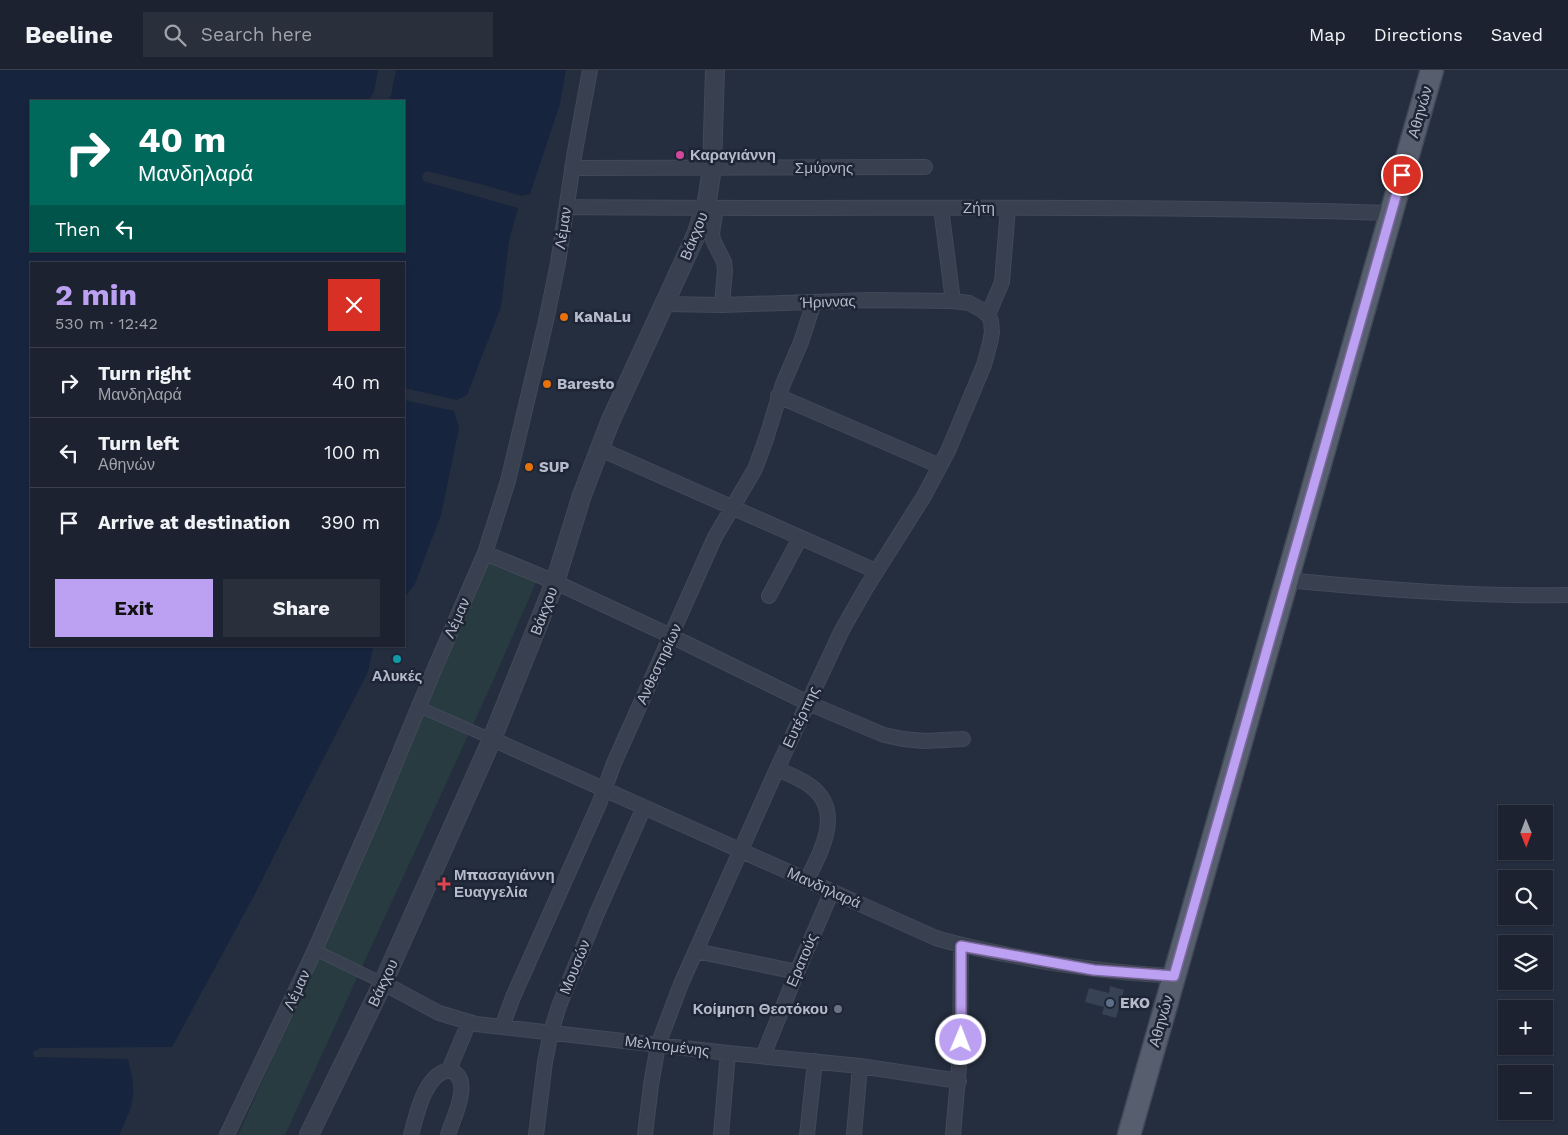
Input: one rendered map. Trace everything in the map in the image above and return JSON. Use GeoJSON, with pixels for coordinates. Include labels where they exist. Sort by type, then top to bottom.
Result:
{"type":"FeatureCollection","features":[{"type":"Feature","properties":{"kind":"main road","name":"Αθηνών"},"geometry":{"type":"LineString","coordinates":[[1129,1135],[1432,70]]}},
{"type":"Feature","properties":{"kind":"street","name":"Λέμαν"},"geometry":{"type":"LineString","coordinates":[[227,1135],[315,950],[485,553],[508,481],[546,321],[558,263],[572,168],[590,70]]}},
{"type":"Feature","properties":{"kind":"street","name":"Βάκχου"},"geometry":{"type":"LineString","coordinates":[[309,1135],[384,983],[492,738],[555,582],[582,495],[610,422],[696,235],[711,209],[715,70]]}},
{"type":"Feature","properties":{"kind":"street"},"geometry":{"type":"LineString","coordinates":[[1424,99],[1437,70]]}},
{"type":"Feature","properties":{"kind":"street","name":"Σμύρνης"},"geometry":{"type":"LineString","coordinates":[[572,168],[925,167]]}},
{"type":"Feature","properties":{"kind":"street","name":"Ζήτη"},"geometry":{"type":"LineString","coordinates":[[567,207],[711,209],[1151,208],[1391,213]]}},
{"type":"Feature","properties":{"kind":"street"},"geometry":{"type":"LineString","coordinates":[[941,208],[953,301]]}},
{"type":"Feature","properties":{"kind":"street"},"geometry":{"type":"LineString","coordinates":[[988,315],[1002,282],[1008,208]]}},
{"type":"Feature","properties":{"kind":"street"},"geometry":{"type":"LineString","coordinates":[[711,209],[713,240],[724,262],[725,270],[722,305]]}},
{"type":"Feature","properties":{"kind":"street","name":"Ήριννας"},"geometry":{"type":"LineString","coordinates":[[664,304],[722,305],[870,300],[953,301],[974,305],[988,315]]}},
{"type":"Feature","properties":{"kind":"street","name":"Ανθεστηρίων"},"geometry":{"type":"LineString","coordinates":[[502,1027],[513,997],[605,790],[614,763],[671,636],[716,537],[749,481],[758,460],[778,396],[814,302]]}},
{"type":"Feature","properties":{"kind":"street","name":"Ευτέρπης"},"geometry":{"type":"LineString","coordinates":[[645,1135],[658,1045],[675,998],[777,769],[842,630],[876,571],[914,512],[948,451],[984,366],[992,332],[988,315]]}},
{"type":"Feature","properties":{"kind":"street"},"geometry":{"type":"LineString","coordinates":[[778,396],[940,466]]}},
{"type":"Feature","properties":{"kind":"street"},"geometry":{"type":"LineString","coordinates":[[600,448],[876,571]]}},
{"type":"Feature","properties":{"kind":"street"},"geometry":{"type":"LineString","coordinates":[[769,596],[800,538]]}},
{"type":"Feature","properties":{"kind":"street"},"geometry":{"type":"LineString","coordinates":[[485,553],[555,582],[808,702],[891,737],[925,741],[963,738]]}},
{"type":"Feature","properties":{"kind":"street"},"geometry":{"type":"LineString","coordinates":[[1286,580],[1380,589],[1514,596],[1568,595]]}},
{"type":"Feature","properties":{"kind":"street"},"geometry":{"type":"LineString","coordinates":[[419,708],[492,738]]}},
{"type":"Feature","properties":{"kind":"street","name":"Μανδηλαρά"},"geometry":{"type":"LineString","coordinates":[[492,738],[936,938],[961,946],[1094,970],[1174,976]]}},
{"type":"Feature","properties":{"kind":"street"},"geometry":{"type":"LineString","coordinates":[[777,769],[810,785],[826,808],[828,829],[807,880]]}},
{"type":"Feature","properties":{"kind":"street","name":"Μουσών"},"geometry":{"type":"LineString","coordinates":[[536,1135],[545,1062],[551,1032],[572,972],[644,807]]}},
{"type":"Feature","properties":{"kind":"street","name":"Ερατούς"},"geometry":{"type":"LineString","coordinates":[[763,1056],[832,891]]}},
{"type":"Feature","properties":{"kind":"street"},"geometry":{"type":"LineString","coordinates":[[953,1135],[959,1081],[961,946]]}},
{"type":"Feature","properties":{"kind":"street"},"geometry":{"type":"LineString","coordinates":[[315,950],[384,983]]}},
{"type":"Feature","properties":{"kind":"street"},"geometry":{"type":"LineString","coordinates":[[696,951],[797,972]]}},
{"type":"Feature","properties":{"kind":"street","name":"Μελπομένης"},"geometry":{"type":"LineString","coordinates":[[384,983],[439,1013],[470,1022],[728,1053],[860,1066],[959,1081]]}},
{"type":"Feature","properties":{"kind":"street"},"geometry":{"type":"LineString","coordinates":[[411,1135],[418,1110],[430,1084],[436,1076],[449,1070],[470,1022]]}},
{"type":"Feature","properties":{"kind":"street"},"geometry":{"type":"LineString","coordinates":[[721,1135],[728,1053]]}},
{"type":"Feature","properties":{"kind":"street"},"geometry":{"type":"LineString","coordinates":[[807,1135],[814,1061]]}},
{"type":"Feature","properties":{"kind":"street"},"geometry":{"type":"LineString","coordinates":[[854,1135],[860,1066]]}},
{"type":"Feature","properties":{"kind":"street"},"geometry":{"type":"LineString","coordinates":[[448,1135],[461,1097],[462,1087],[459,1078],[454,1072],[449,1070]]}},
{"type":"Feature","properties":{"kind":"green space"},"geometry":{"type":"Polygon","coordinates":[[[488,557],[537,580],[493,681],[285,1135],[238,1135],[327,938],[488,557]]]}},
{"type":"Feature","properties":{"kind":"water"},"geometry":{"type":"Polygon","coordinates":[[[0,70],[566,70],[560,104],[530,194],[522,196],[426,171],[422,176],[423,181],[518,208],[509,241],[501,307],[467,395],[457,400],[405,388],[405,262],[30,262],[30,647],[373,648],[368,672],[255,894],[172,1047],[40,1048],[33,1052],[34,1057],[128,1059],[133,1081],[133,1098],[119,1135],[0,1135],[0,70]]]}},
{"type":"Feature","properties":{"kind":"water"},"geometry":{"type":"Polygon","coordinates":[[[405,400],[454,411],[459,428],[441,515],[414,586],[405,597],[405,400]]]}},
{"type":"Feature","properties":{"kind":"pier"},"geometry":{"type":"Polygon","coordinates":[[[378,70],[396,70],[389,100],[369,100],[374,92],[378,70]]]}},
{"type":"Feature","properties":{"kind":"building"},"geometry":{"type":"Polygon","coordinates":[[[1110,986],[1124,990],[1116,1018],[1102,1014],[1104,1007],[1085,1002],[1089,988],[1109,993],[1110,986]]]}},
{"type":"Feature","properties":{"kind":"place","name":"Καραγιάννη"},"geometry":{"type":"Point","coordinates":[680,155]}},
{"type":"Feature","properties":{"kind":"place","name":"KaNaLu"},"geometry":{"type":"Point","coordinates":[564,317]}},
{"type":"Feature","properties":{"kind":"place","name":"Baresto"},"geometry":{"type":"Point","coordinates":[547,384]}},
{"type":"Feature","properties":{"kind":"place","name":"SUP"},"geometry":{"type":"Point","coordinates":[529,467]}},
{"type":"Feature","properties":{"kind":"place","name":"Αλυκές"},"geometry":{"type":"Point","coordinates":[397,659]}},
{"type":"Feature","properties":{"kind":"place","name":"Μπασαγιάννη Ευαγγελία"},"geometry":{"type":"Point","coordinates":[444,884]}},
{"type":"Feature","properties":{"kind":"place","name":"EKO"},"geometry":{"type":"Point","coordinates":[1110,1003]}},
{"type":"Feature","properties":{"kind":"place","name":"Κοίμηση Θεοτόκου"},"geometry":{"type":"Point","coordinates":[838,1009]}},
{"type":"Feature","properties":{"kind":"route"},"geometry":{"type":"LineString","coordinates":[[961,1040],[961,946],[1094,970],[1174,976],[1402,175]]}}]}
